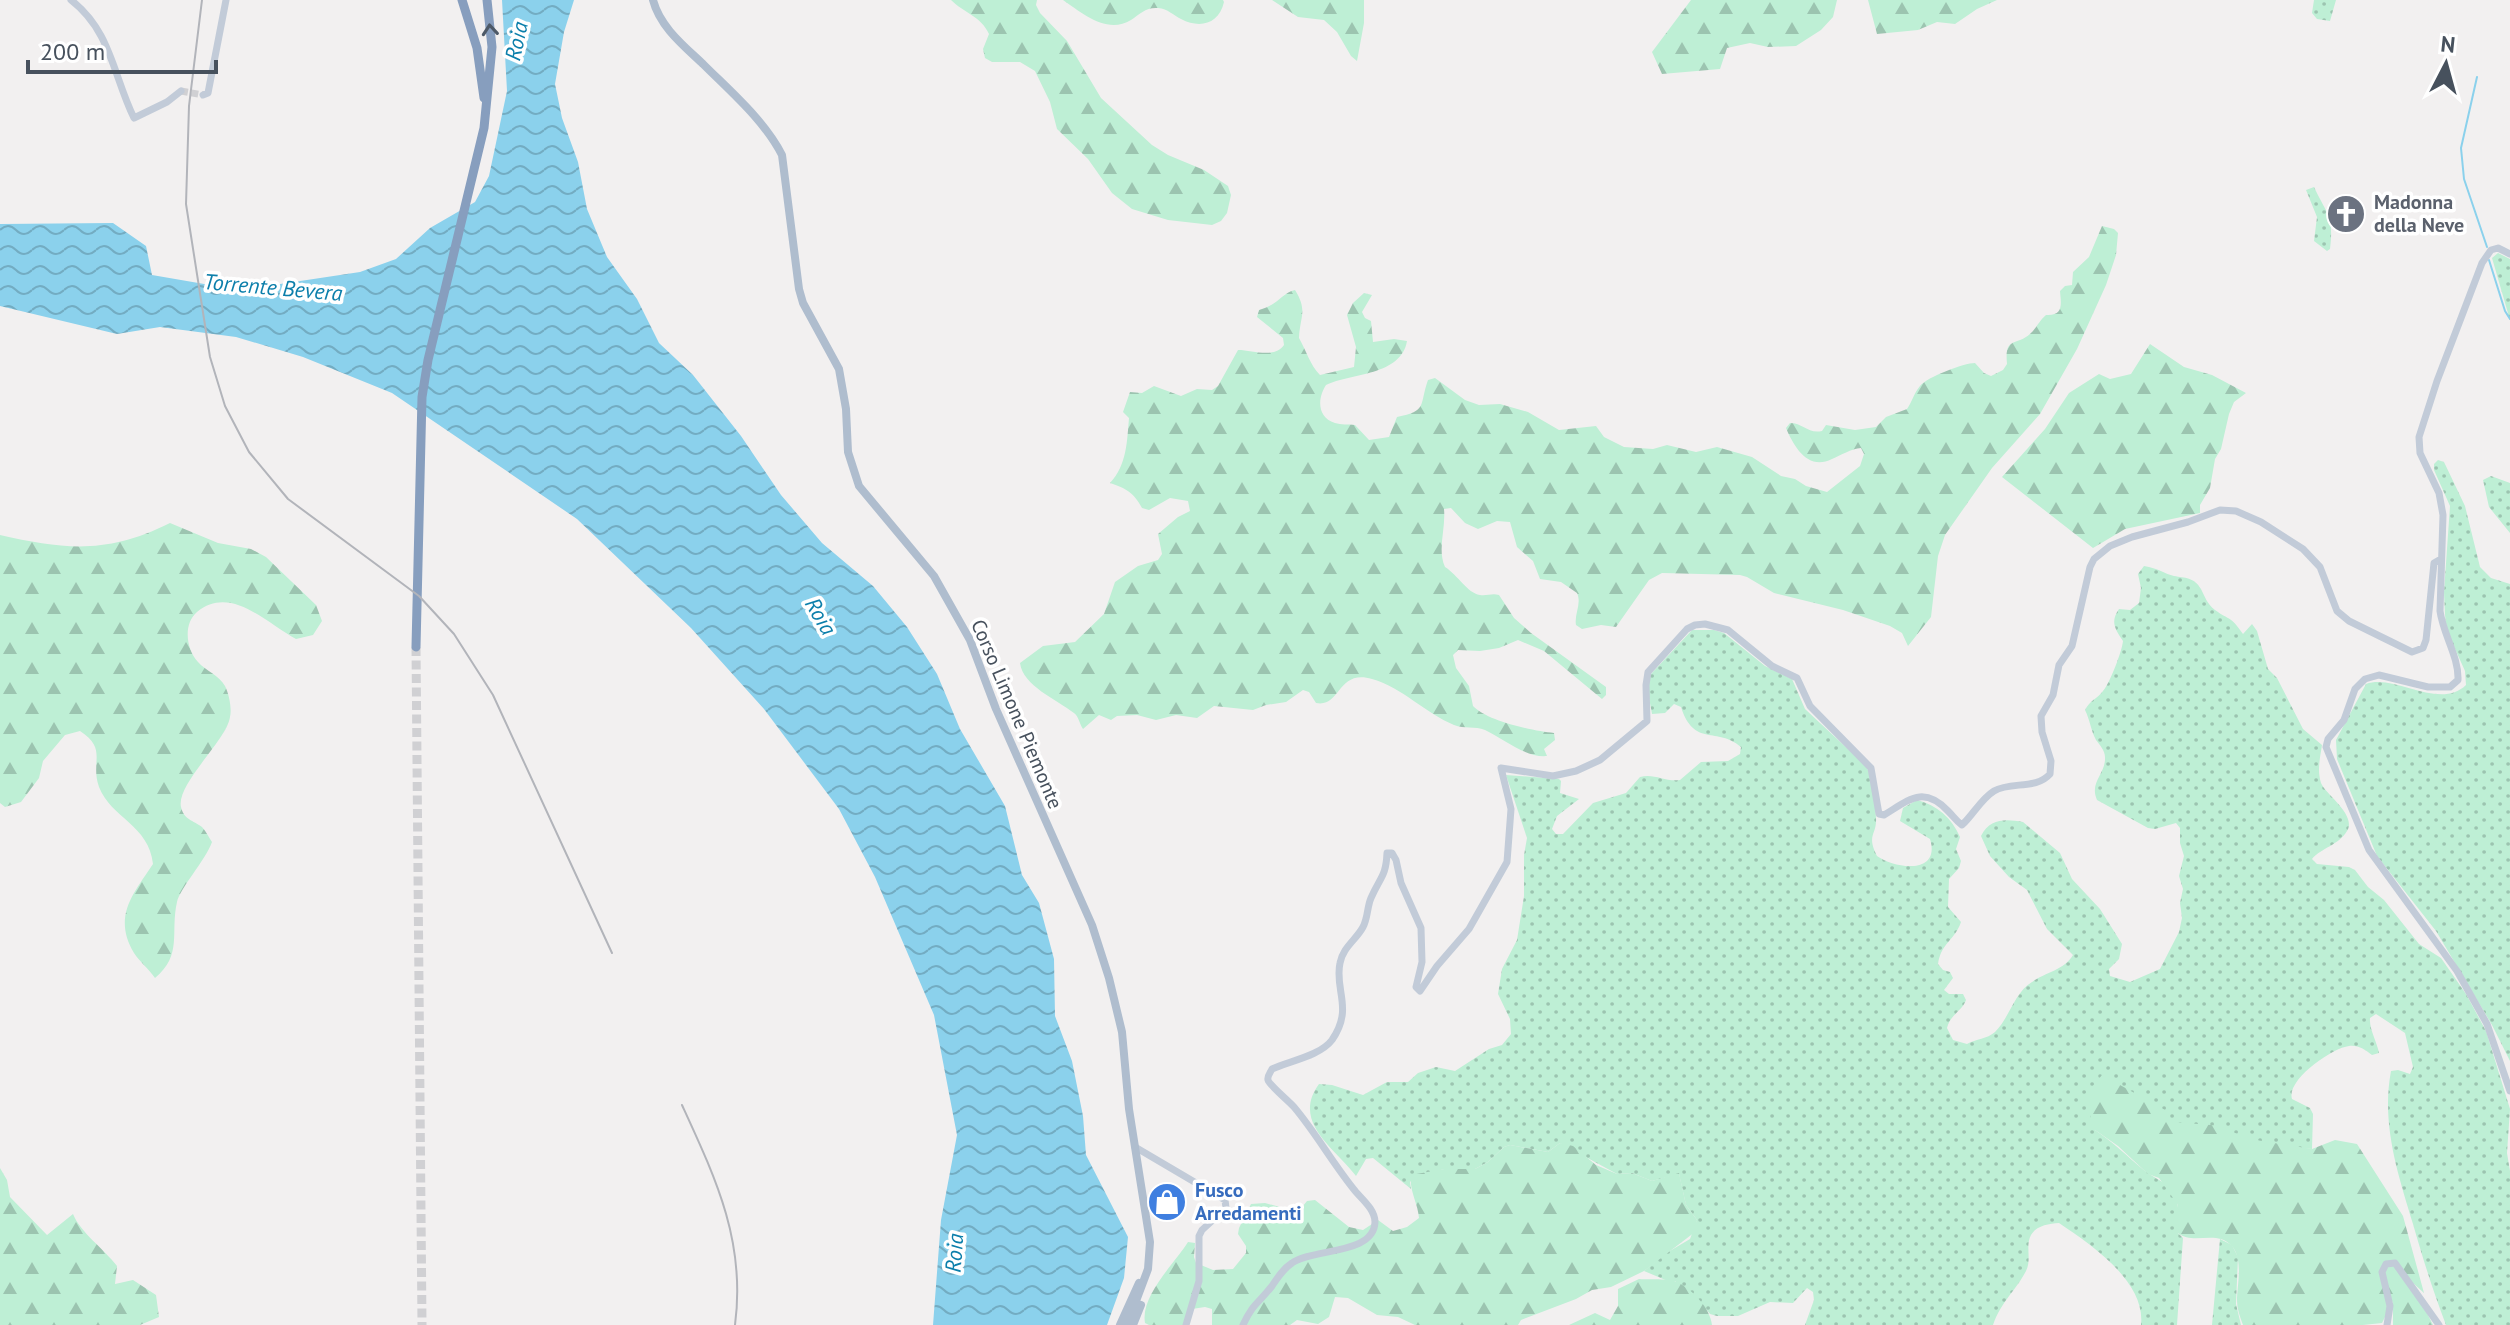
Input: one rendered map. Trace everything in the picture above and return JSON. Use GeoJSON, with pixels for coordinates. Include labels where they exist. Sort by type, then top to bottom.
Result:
{"type":"FeatureCollection","features":[{"type":"Feature","properties":{"kind":"highway"},"geometry":{"type":"LineString","coordinates":[[462,0],[480,62],[486,115]]}},
{"type":"Feature","properties":{"kind":"highway"},"geometry":{"type":"LineString","coordinates":[[416,647],[422,397],[486,115],[492,47],[487,0]]}},
{"type":"Feature","properties":{"kind":"main road"},"geometry":{"type":"LineString","coordinates":[[71,0],[92,19],[101,33],[134,118],[167,102],[181,91]]}},
{"type":"Feature","properties":{"kind":"main road"},"geometry":{"type":"LineString","coordinates":[[203,95],[208,93],[212,78],[226,0]]}},
{"type":"Feature","properties":{"kind":"main road","name":"Corso Limone Piemonte"},"geometry":{"type":"LineString","coordinates":[[653,0],[667,28],[736,97],[782,155],[799,289],[803,303],[839,369],[852,469],[859,486],[934,576],[970,640],[996,709],[1092,925],[1122,1032],[1150,1242],[1148,1269],[1127,1325]]}},
{"type":"Feature","properties":{"kind":"main road"},"geometry":{"type":"LineString","coordinates":[[2510,254],[2498,248],[2491,250],[2482,263],[2419,437],[2420,453],[2442,505],[2440,611],[2442,626],[2458,669],[2456,683],[2450,687],[2428,687],[2379,675],[2365,679],[2355,689],[2344,720],[2328,739],[2326,747],[2369,850],[2457,971],[2487,1024],[2510,1091]]}},
{"type":"Feature","properties":{"kind":"main road"},"geometry":{"type":"LineString","coordinates":[[1243,1325],[1251,1306],[1295,1260],[1357,1246],[1373,1232],[1374,1216],[1369,1206],[1340,1173],[1293,1105],[1269,1083],[1268,1077],[1272,1069],[1326,1046],[1332,1039],[1341,1022],[1343,1004],[1339,966],[1343,952],[1365,923],[1371,899],[1386,873],[1387,853],[1392,853],[1396,860],[1401,883],[1421,928],[1422,962],[1416,987],[1420,991],[1469,929],[1507,862],[1511,809],[1501,768],[1553,776],[1576,771],[1600,760],[1647,721],[1648,672],[1687,629],[1705,624],[1728,630],[1772,666],[1797,678],[1810,706],[1871,768],[1879,814],[1884,815],[1913,797],[1924,797],[1943,807],[1962,825],[1991,793],[2003,787],[2042,781],[2050,774],[2051,761],[2042,732],[2041,716],[2053,695],[2059,665],[2072,646],[2090,567],[2094,559],[2110,546],[2220,510],[2247,514],[2303,549],[2320,567],[2337,611],[2349,621],[2412,652],[2423,648],[2426,640],[2434,563],[2441,559]]}},
{"type":"Feature","properties":{"kind":"main road"},"geometry":{"type":"LineString","coordinates":[[1135,1147],[1225,1200],[1226,1208],[1199,1236],[1199,1281],[1186,1325]]}},
{"type":"Feature","properties":{"kind":"main road"},"geometry":{"type":"LineString","coordinates":[[2387,1325],[2390,1306],[2382,1272],[2390,1262],[2395,1263],[2439,1325]]}},
{"type":"Feature","properties":{"kind":"main road"},"geometry":{"type":"LineString","coordinates":[[1120,1325],[1148,1269]]}},
{"type":"Feature","properties":{"kind":"main road"},"geometry":{"type":"LineString","coordinates":[[1133,1325],[1147,1285],[1148,1269]]}},
{"type":"Feature","properties":{"kind":"green space"},"geometry":{"type":"Polygon","coordinates":[[[951,0],[1037,0],[1040,13],[1067,41],[1101,98],[1152,145],[1204,170],[1228,186],[1231,195],[1227,213],[1221,221],[1212,225],[1168,220],[1132,209],[1112,193],[1088,159],[1057,129],[1050,102],[1035,71],[1020,62],[992,62],[985,58],[983,49],[989,34],[986,28],[951,0]]]}},
{"type":"Feature","properties":{"kind":"green space"},"geometry":{"type":"Polygon","coordinates":[[[1063,0],[1224,2],[1213,20],[1202,24],[1188,22],[1154,8],[1122,24],[1113,25],[1095,20],[1063,0]]]}},
{"type":"Feature","properties":{"kind":"green space"},"geometry":{"type":"Polygon","coordinates":[[[1272,0],[1364,0],[1364,23],[1357,61],[1337,32],[1324,20],[1298,17],[1272,0]]]}},
{"type":"Feature","properties":{"kind":"green space"},"geometry":{"type":"Polygon","coordinates":[[[1691,0],[1837,0],[1833,17],[1821,30],[1796,46],[1768,47],[1750,43],[1727,48],[1720,69],[1662,74],[1652,52],[1691,0]]]}},
{"type":"Feature","properties":{"kind":"green space"},"geometry":{"type":"Polygon","coordinates":[[[1868,0],[1997,0],[1955,24],[1937,22],[1918,30],[1877,34],[1868,0]]]}},
{"type":"Feature","properties":{"kind":"green space"},"geometry":{"type":"Polygon","coordinates":[[[2314,0],[2336,0],[2330,21],[2317,19],[2312,13],[2314,0]]]}},
{"type":"Feature","properties":{"kind":"green space"},"geometry":{"type":"Polygon","coordinates":[[[2314,187],[2330,222],[2330,249],[2327,251],[2314,241],[2317,217],[2306,190],[2314,187]]]}},
{"type":"Feature","properties":{"kind":"green space"},"geometry":{"type":"Polygon","coordinates":[[[2102,226],[2118,233],[2116,255],[2077,349],[2040,414],[1992,468],[1945,535],[1938,556],[1931,617],[1908,646],[1902,633],[1890,626],[1843,610],[1774,593],[1740,575],[1662,573],[1649,580],[1616,627],[1601,625],[1582,629],[1576,625],[1577,593],[1561,582],[1540,579],[1533,561],[1517,547],[1510,522],[1497,521],[1478,529],[1465,523],[1451,508],[1444,509],[1442,553],[1445,567],[1475,594],[1499,595],[1514,618],[1531,633],[1606,687],[1606,695],[1602,699],[1544,651],[1518,640],[1499,648],[1458,650],[1453,655],[1456,668],[1469,686],[1473,706],[1511,724],[1554,733],[1555,740],[1544,749],[1547,756],[1523,751],[1485,730],[1454,725],[1394,688],[1361,677],[1352,679],[1324,703],[1316,703],[1309,692],[1303,690],[1286,702],[1253,710],[1214,706],[1197,718],[1176,715],[1156,720],[1137,715],[1117,716],[1111,720],[1099,715],[1083,729],[1074,713],[1041,691],[1022,671],[1020,663],[1043,646],[1075,642],[1104,614],[1115,582],[1138,566],[1158,560],[1162,554],[1158,534],[1190,511],[1188,501],[1170,498],[1149,510],[1142,508],[1129,492],[1110,483],[1120,468],[1125,452],[1129,418],[1123,412],[1130,392],[1142,393],[1154,386],[1181,396],[1197,389],[1212,390],[1218,386],[1238,350],[1269,353],[1280,349],[1284,345],[1283,338],[1257,317],[1259,310],[1290,292],[1295,290],[1302,309],[1299,338],[1320,375],[1354,367],[1356,347],[1347,315],[1353,303],[1364,293],[1372,295],[1362,312],[1371,321],[1373,342],[1407,341],[1403,352],[1385,367],[1336,381],[1326,385],[1323,390],[1320,406],[1324,416],[1335,423],[1355,425],[1369,440],[1389,437],[1397,417],[1414,412],[1421,406],[1428,380],[1435,378],[1465,400],[1479,405],[1500,404],[1528,412],[1559,430],[1596,426],[1604,437],[1624,447],[1653,449],[1667,445],[1696,452],[1717,447],[1752,457],[1781,476],[1827,492],[1860,466],[1864,454],[1861,448],[1816,462],[1803,455],[1793,443],[1786,428],[1790,423],[1817,432],[1826,425],[1855,430],[1876,427],[1886,417],[1907,409],[1920,386],[1938,375],[1975,363],[1991,376],[2003,370],[2010,345],[2033,331],[2046,315],[2059,311],[2060,291],[2072,285],[2073,272],[2089,257],[2102,226]]]}},
{"type":"Feature","properties":{"kind":"green space"},"geometry":{"type":"Polygon","coordinates":[[[2498,253],[2510,259],[2510,320],[2492,258],[2498,253]]]}},
{"type":"Feature","properties":{"kind":"green space"},"geometry":{"type":"Polygon","coordinates":[[[2150,344],[2184,367],[2212,375],[2246,393],[2234,402],[2229,414],[2210,488],[2200,505],[2200,513],[2125,529],[2093,548],[2002,477],[2045,429],[2069,393],[2099,374],[2110,379],[2131,374],[2150,344]]]}},
{"type":"Feature","properties":{"kind":"green space"},"geometry":{"type":"Polygon","coordinates":[[[2438,460],[2444,462],[2465,506],[2480,567],[2491,578],[2510,584],[2510,1061],[2436,931],[2377,856],[2337,759],[2336,740],[2366,684],[2390,683],[2443,694],[2455,692],[2466,685],[2465,671],[2447,631],[2445,615],[2450,506],[2434,470],[2438,460]]]}},
{"type":"Feature","properties":{"kind":"green space"},"geometry":{"type":"Polygon","coordinates":[[[2491,476],[2510,483],[2510,533],[2489,507],[2483,480],[2491,476]]]}},
{"type":"Feature","properties":{"kind":"green space"},"geometry":{"type":"Polygon","coordinates":[[[170,523],[218,543],[251,549],[266,557],[316,605],[322,621],[313,635],[296,639],[248,609],[223,602],[197,612],[190,623],[188,637],[194,657],[225,686],[231,713],[227,727],[186,786],[182,797],[184,815],[202,827],[212,842],[179,896],[172,952],[164,969],[155,978],[134,953],[125,928],[128,906],[153,864],[150,851],[145,840],[112,807],[99,787],[94,744],[80,731],[65,735],[43,761],[39,778],[21,802],[5,807],[0,803],[0,535],[46,544],[86,546],[127,540],[170,523]]]}},
{"type":"Feature","properties":{"kind":"green space"},"geometry":{"type":"Polygon","coordinates":[[[2144,566],[2195,582],[2210,605],[2232,621],[2243,634],[2252,624],[2268,669],[2277,678],[2303,729],[2322,745],[2321,783],[2348,818],[2349,825],[2344,836],[2312,859],[2317,864],[2355,870],[2419,944],[2441,958],[2486,1031],[2510,1109],[2507,1153],[2510,1171],[2510,1325],[2446,1325],[2402,1186],[2390,1130],[2388,1091],[2391,1071],[2410,1074],[2413,1067],[2405,1033],[2376,1014],[2370,1022],[2379,1053],[2372,1055],[2356,1046],[2341,1048],[2312,1066],[2292,1091],[2292,1099],[2310,1108],[2313,1114],[2312,1149],[2095,1130],[2175,1195],[2178,1233],[2183,1238],[2177,1325],[2141,1325],[2135,1293],[2114,1265],[2059,1223],[2040,1227],[2031,1235],[2026,1271],[1993,1325],[1805,1325],[1814,1300],[1813,1292],[1807,1288],[1793,1303],[1770,1302],[1738,1316],[1717,1316],[1710,1314],[1675,1281],[1644,1271],[1690,1239],[1697,1220],[1686,1205],[1679,1174],[1652,1181],[1632,1173],[1617,1174],[1560,1143],[1548,1152],[1510,1145],[1475,1169],[1444,1169],[1418,1174],[1410,1182],[1411,1189],[1373,1158],[1366,1159],[1356,1176],[1319,1134],[1310,1110],[1319,1084],[1363,1095],[1387,1082],[1408,1082],[1418,1073],[1436,1067],[1455,1071],[1489,1049],[1502,1045],[1511,1034],[1510,1019],[1498,994],[1502,969],[1517,940],[1524,896],[1527,838],[1506,775],[1559,779],[1560,793],[1579,799],[1557,816],[1552,829],[1556,834],[1563,834],[1593,803],[1626,793],[1640,777],[1680,780],[1701,762],[1728,761],[1740,754],[1741,747],[1732,741],[1692,728],[1681,707],[1674,704],[1665,713],[1652,714],[1648,692],[1650,675],[1692,630],[1724,633],[1765,666],[1792,679],[1805,709],[1866,766],[1875,798],[1876,824],[1872,839],[1877,856],[1905,866],[1923,864],[1929,859],[1932,851],[1930,839],[1900,821],[1903,808],[1917,800],[1943,813],[1953,824],[1960,837],[1956,849],[1961,861],[1949,879],[1948,907],[1961,922],[1942,951],[1938,964],[1953,978],[1944,990],[1949,994],[1963,994],[1966,1000],[1947,1028],[1953,1040],[1967,1044],[1992,1034],[2026,987],[2065,964],[2073,955],[2047,929],[2027,890],[2009,877],[1990,856],[1981,836],[1994,823],[2005,820],[2023,822],[2060,853],[2072,879],[2100,909],[2122,944],[2119,959],[2109,969],[2110,976],[2130,982],[2160,969],[2179,932],[2182,918],[2180,903],[2183,889],[2179,876],[2184,856],[2180,828],[2176,823],[2148,828],[2097,800],[2095,788],[2105,755],[2094,737],[2085,710],[2106,687],[2115,667],[2123,641],[2116,629],[2115,618],[2119,609],[2130,610],[2139,603],[2141,588],[2138,574],[2144,566]]]}},
{"type":"Feature","properties":{"kind":"green space"},"geometry":{"type":"Polygon","coordinates":[[[2102,1075],[2165,1110],[2160,1121],[2211,1125],[2256,1140],[2312,1149],[2335,1140],[2357,1144],[2403,1216],[2424,1293],[2403,1274],[2433,1325],[2393,1325],[2393,1301],[2382,1323],[2243,1325],[2237,1304],[2239,1266],[2229,1243],[2216,1238],[2188,1238],[2178,1233],[2178,1205],[2159,1178],[2148,1174],[2095,1130],[2084,1097],[2102,1075]]]}},
{"type":"Feature","properties":{"kind":"green space"},"geometry":{"type":"Polygon","coordinates":[[[1560,1143],[1573,1146],[1596,1165],[1617,1174],[1632,1173],[1652,1181],[1679,1173],[1686,1205],[1697,1220],[1695,1232],[1644,1271],[1611,1287],[1592,1290],[1521,1320],[1518,1325],[1415,1325],[1398,1317],[1377,1315],[1348,1298],[1335,1297],[1329,1317],[1318,1324],[1297,1320],[1290,1325],[1212,1325],[1212,1309],[1205,1307],[1192,1309],[1183,1325],[1145,1323],[1145,1313],[1153,1291],[1188,1242],[1195,1243],[1196,1263],[1213,1270],[1233,1269],[1246,1253],[1246,1246],[1238,1234],[1251,1204],[1265,1203],[1298,1212],[1307,1201],[1315,1200],[1349,1227],[1363,1230],[1378,1220],[1393,1231],[1407,1227],[1419,1218],[1411,1175],[1444,1169],[1475,1169],[1510,1145],[1548,1152],[1560,1143]]]}},
{"type":"Feature","properties":{"kind":"green space"},"geometry":{"type":"Polygon","coordinates":[[[0,1168],[7,1180],[10,1197],[47,1235],[73,1214],[117,1266],[115,1284],[133,1280],[156,1295],[159,1317],[140,1325],[0,1325],[0,1168]]]}},
{"type":"Feature","properties":{"kind":"green space"},"geometry":{"type":"Polygon","coordinates":[[[2220,1239],[2232,1245],[2238,1257],[2236,1304],[2241,1325],[2212,1325],[2220,1239]]]}},
{"type":"Feature","properties":{"kind":"green space"},"geometry":{"type":"Polygon","coordinates":[[[1639,1279],[1668,1280],[1683,1285],[1704,1306],[1712,1325],[1569,1325],[1595,1313],[1610,1320],[1618,1306],[1618,1289],[1639,1279]]]}},
{"type":"Feature","properties":{"kind":"water"},"geometry":{"type":"Polygon","coordinates":[[[502,0],[574,0],[564,32],[555,84],[562,118],[578,162],[587,209],[607,257],[637,299],[659,343],[693,375],[741,436],[781,495],[822,543],[873,586],[907,627],[937,674],[960,729],[1005,806],[1022,875],[1039,903],[1054,959],[1055,1016],[1072,1061],[1083,1116],[1086,1155],[1128,1237],[1124,1278],[1107,1325],[933,1325],[941,1220],[957,1135],[934,1015],[875,877],[839,809],[764,709],[691,628],[577,519],[392,393],[303,357],[236,337],[160,327],[117,334],[0,306],[0,224],[113,223],[146,246],[152,275],[210,285],[267,286],[360,272],[396,259],[430,228],[475,202],[489,176],[507,91],[502,0]]]}},
{"type":"Feature","properties":{"kind":"waterway"},"geometry":{"type":"LineString","coordinates":[[2477,77],[2461,148],[2464,179],[2487,247]]}},
{"type":"Feature","properties":{"kind":"waterway"},"geometry":{"type":"LineString","coordinates":[[2489,260],[2510,319]]}},
{"type":"Feature","properties":{"kind":"tunnel"},"geometry":{"type":"LineString","coordinates":[[181,91],[203,95]]}},
{"type":"Feature","properties":{"kind":"tunnel"},"geometry":{"type":"LineString","coordinates":[[416,647],[422,1325]]}},
{"type":"Feature","properties":{"kind":"railway"},"geometry":{"type":"LineString","coordinates":[[202,0],[189,106],[186,204],[210,357],[225,406],[249,452],[288,499],[419,596],[454,634],[493,695],[612,953]]}},
{"type":"Feature","properties":{"kind":"railway"},"geometry":{"type":"LineString","coordinates":[[682,1105],[717,1185],[732,1238],[736,1266],[735,1325]]}},
{"type":"Feature","properties":{"kind":"place","name":"Madonna della Neve"},"geometry":{"type":"Point","coordinates":[2346,214]}},
{"type":"Feature","properties":{"kind":"place","name":"Fusco Arredamenti"},"geometry":{"type":"Point","coordinates":[1167,1202]}},
{"type":"Feature","properties":{"kind":"water label","name":"Roia"},"geometry":{"type":"Point","coordinates":[516,41]}},
{"type":"Feature","properties":{"kind":"water label","name":"Torrente Bevera"},"geometry":{"type":"Point","coordinates":[273,287]}},
{"type":"Feature","properties":{"kind":"water label","name":"Roia"},"geometry":{"type":"Point","coordinates":[821,616]}},
{"type":"Feature","properties":{"kind":"water label","name":"Roia"},"geometry":{"type":"Point","coordinates":[954,1253]}}]}
